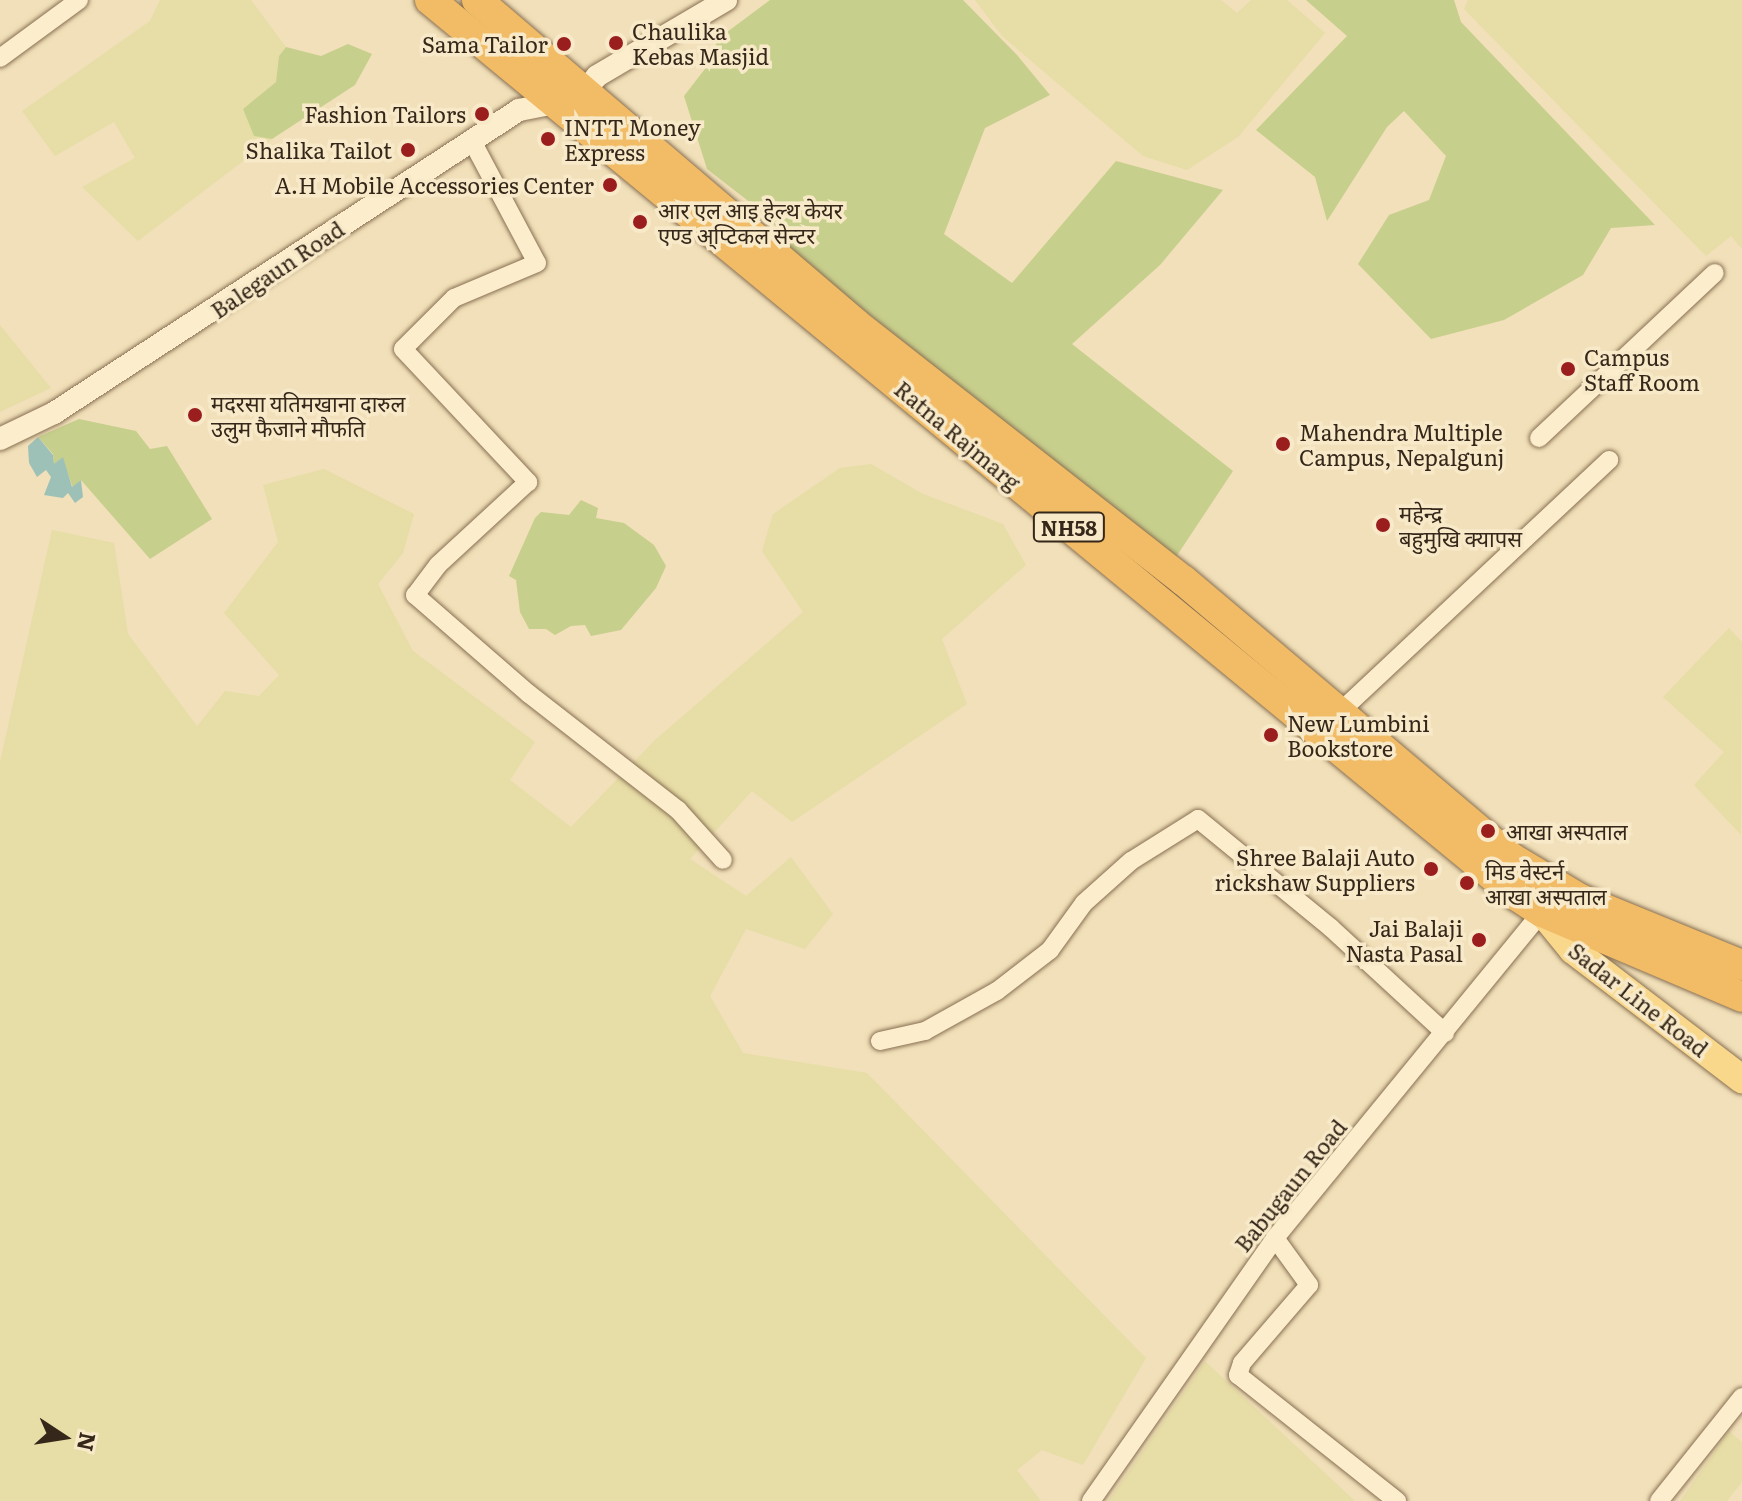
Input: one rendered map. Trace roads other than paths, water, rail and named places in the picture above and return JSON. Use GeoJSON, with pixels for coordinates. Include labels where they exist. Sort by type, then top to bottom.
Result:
{"type":"FeatureCollection","features":[{"type":"Feature","properties":{"kind":"highway","name":"Ratna Rajmarg"},"geometry":{"type":"LineString","coordinates":[[430,0],[1318,735],[1542,912],[1742,997]]}},
{"type":"Feature","properties":{"kind":"highway","name":"Ratna Rajmarg"},"geometry":{"type":"LineString","coordinates":[[477,0],[856,324],[1350,718],[1547,882],[1742,965]]}},
{"type":"Feature","properties":{"kind":"main road","name":"Sadar Line Road"},"geometry":{"type":"LineString","coordinates":[[1542,912],[1573,950],[1742,1079]]}},
{"type":"Feature","properties":{"kind":"street"},"geometry":{"type":"LineString","coordinates":[[0,58],[79,0]]}},
{"type":"Feature","properties":{"kind":"street"},"geometry":{"type":"LineString","coordinates":[[585,90],[597,76],[726,0]]}},
{"type":"Feature","properties":{"kind":"street","name":"Balegaun Road"},"geometry":{"type":"LineString","coordinates":[[0,439],[54,413],[252,287],[471,139],[519,110],[554,103]]}},
{"type":"Feature","properties":{"kind":"street"},"geometry":{"type":"LineString","coordinates":[[471,139],[537,263],[454,298],[403,349],[528,482],[438,565],[415,595],[529,694],[678,810],[723,860]]}},
{"type":"Feature","properties":{"kind":"street"},"geometry":{"type":"LineString","coordinates":[[1539,438],[1715,273]]}},
{"type":"Feature","properties":{"kind":"street"},"geometry":{"type":"LineString","coordinates":[[1350,718],[1342,710],[1609,460]]}},
{"type":"Feature","properties":{"kind":"street"},"geometry":{"type":"LineString","coordinates":[[880,1041],[925,1031],[997,991],[1050,950],[1084,903],[1131,861],[1198,819],[1331,928],[1445,1033]]}},
{"type":"Feature","properties":{"kind":"street","name":"Babugaun Road"},"geometry":{"type":"LineString","coordinates":[[1091,1501],[1275,1238],[1542,912]]}},
{"type":"Feature","properties":{"kind":"street"},"geometry":{"type":"LineString","coordinates":[[1275,1238],[1309,1285],[1242,1363],[1238,1375],[1397,1501]]}},
{"type":"Feature","properties":{"kind":"street"},"geometry":{"type":"LineString","coordinates":[[1659,1501],[1742,1397]]}},
{"type":"Feature","properties":{"kind":"water"},"geometry":{"type":"Polygon","coordinates":[[[38,437],[53,455],[54,464],[63,457],[72,487],[81,480],[83,497],[75,503],[68,493],[63,498],[44,495],[51,477],[46,470],[37,477],[29,463],[28,446],[38,437]]]}},
{"type":"Feature","properties":{"kind":"place","name":"Chaulika Kebas Masjid"},"geometry":{"type":"Point","coordinates":[616,43]}},
{"type":"Feature","properties":{"kind":"place","name":"Sama Tailor"},"geometry":{"type":"Point","coordinates":[564,44]}},
{"type":"Feature","properties":{"kind":"place","name":"Fashion Tailors"},"geometry":{"type":"Point","coordinates":[482,114]}},
{"type":"Feature","properties":{"kind":"place","name":"INTT Money Express"},"geometry":{"type":"Point","coordinates":[548,139]}},
{"type":"Feature","properties":{"kind":"place","name":"Shalika Tailot"},"geometry":{"type":"Point","coordinates":[408,150]}},
{"type":"Feature","properties":{"kind":"place","name":"A.H Mobile Accessories Center"},"geometry":{"type":"Point","coordinates":[610,185]}},
{"type":"Feature","properties":{"kind":"place","name":"आर एल आइ हेल्थ केयर एण्ड अ्प्टिकल सेन्टर"},"geometry":{"type":"Point","coordinates":[640,222]}},
{"type":"Feature","properties":{"kind":"place","name":"Campus Staff Room"},"geometry":{"type":"Point","coordinates":[1568,369]}},
{"type":"Feature","properties":{"kind":"place","name":"मदरसा यतिमखाना दारुल उलुम फैजाने माैफति"},"geometry":{"type":"Point","coordinates":[195,415]}},
{"type":"Feature","properties":{"kind":"place","name":"Mahendra Multiple Campus, Nepalgunj"},"geometry":{"type":"Point","coordinates":[1283,444]}},
{"type":"Feature","properties":{"kind":"place","name":"महेन्द्र बहुमुखि क्यापस"},"geometry":{"type":"Point","coordinates":[1383,525]}},
{"type":"Feature","properties":{"kind":"place","name":"New Lumbini Bookstore"},"geometry":{"type":"Point","coordinates":[1271,735]}},
{"type":"Feature","properties":{"kind":"place","name":"आखा अस्पताल"},"geometry":{"type":"Point","coordinates":[1488,831]}},
{"type":"Feature","properties":{"kind":"place","name":"Shree Balaji Auto rickshaw Suppliers"},"geometry":{"type":"Point","coordinates":[1431,869]}},
{"type":"Feature","properties":{"kind":"place","name":"मिड वेस्टर्न आखा अस्पताल"},"geometry":{"type":"Point","coordinates":[1467,883]}},
{"type":"Feature","properties":{"kind":"place","name":"Jai Balaji Nasta Pasal"},"geometry":{"type":"Point","coordinates":[1479,940]}}]}
